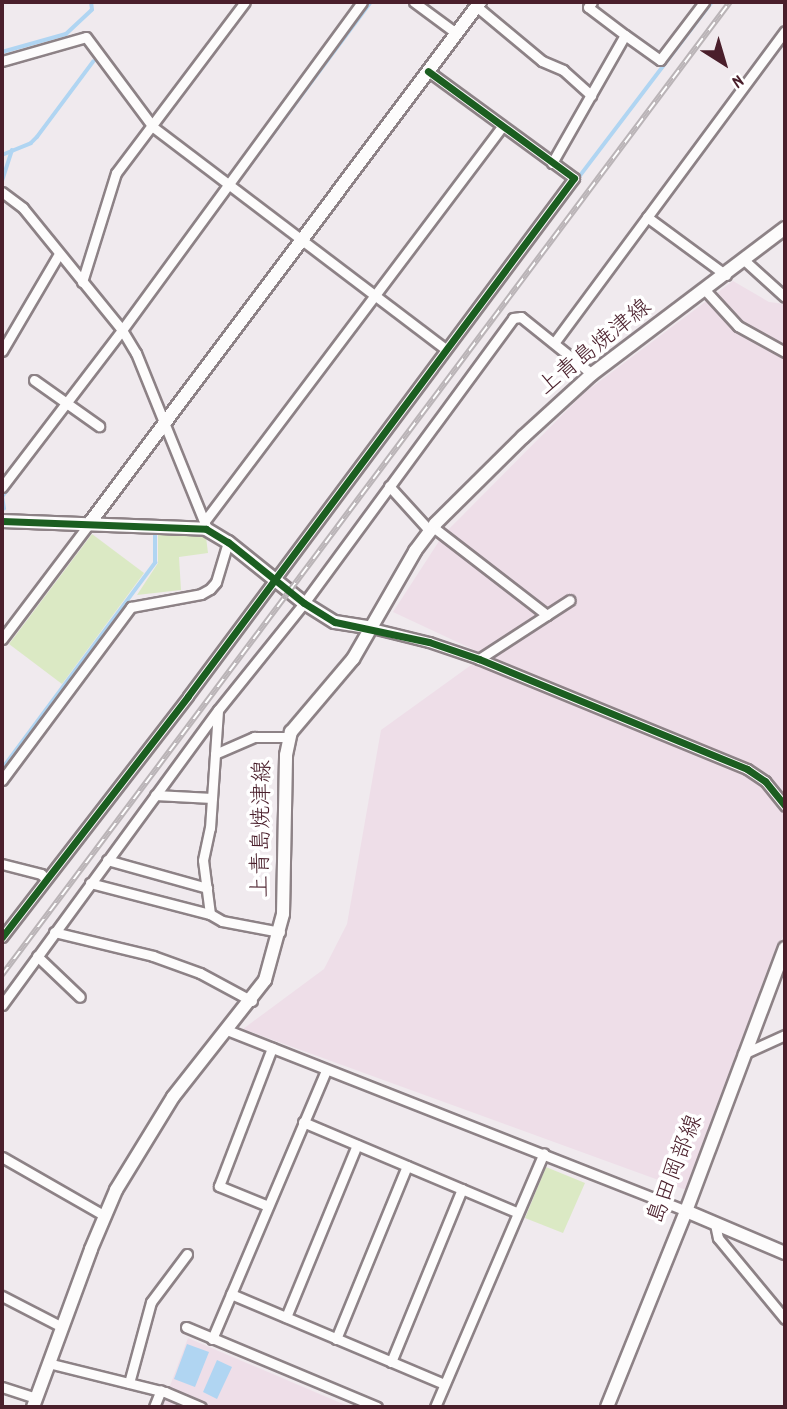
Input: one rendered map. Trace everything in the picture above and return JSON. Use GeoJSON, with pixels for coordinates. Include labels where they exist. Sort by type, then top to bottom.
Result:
{"type":"FeatureCollection","features":[{"type":"Feature","properties":{"kind":"main road"},"geometry":{"type":"LineString","coordinates":[[89,524],[478,4]]}},
{"type":"Feature","properties":{"kind":"main road","name":"上青島焼津線"},"geometry":{"type":"LineString","coordinates":[[34,1402],[116,1190],[173,1097],[252,1001],[265,981],[280,932],[286,890],[286,754],[289,737],[296,724],[345,670],[415,551],[432,529],[523,437],[592,374],[785,228]]}},
{"type":"Feature","properties":{"kind":"main road"},"geometry":{"type":"LineString","coordinates":[[2,521],[205,525],[304,603],[335,622],[372,628]]}},
{"type":"Feature","properties":{"kind":"main road","name":"島田岡部線"},"geometry":{"type":"LineString","coordinates":[[607,1407],[686,1211],[785,948]]}},
{"type":"Feature","properties":{"kind":"main road"},"geometry":{"type":"LineString","coordinates":[[686,1211],[785,1252]]}},
{"type":"Feature","properties":{"kind":"street"},"geometry":{"type":"LineString","coordinates":[[82,282],[113,180],[245,2]]}},
{"type":"Feature","properties":{"kind":"street"},"geometry":{"type":"LineString","coordinates":[[2,487],[69,404],[362,2]]}},
{"type":"Feature","properties":{"kind":"street"},"geometry":{"type":"LineString","coordinates":[[414,2],[456,33]]}},
{"type":"Feature","properties":{"kind":"street"},"geometry":{"type":"LineString","coordinates":[[592,2],[588,8],[660,60],[704,2]]}},
{"type":"Feature","properties":{"kind":"street"},"geometry":{"type":"LineString","coordinates":[[478,4],[542,61],[563,70],[591,94]]}},
{"type":"Feature","properties":{"kind":"street"},"geometry":{"type":"LineString","coordinates":[[554,343],[784,34]]}},
{"type":"Feature","properties":{"kind":"street"},"geometry":{"type":"LineString","coordinates":[[552,163],[625,35]]}},
{"type":"Feature","properties":{"kind":"street"},"geometry":{"type":"LineString","coordinates":[[2,61],[86,37],[153,127],[445,349]]}},
{"type":"Feature","properties":{"kind":"street"},"geometry":{"type":"LineString","coordinates":[[2,937],[46,879],[51,877],[574,178],[428,71]]}},
{"type":"Feature","properties":{"kind":"street"},"geometry":{"type":"LineString","coordinates":[[205,525],[502,127]]}},
{"type":"Feature","properties":{"kind":"street"},"geometry":{"type":"LineString","coordinates":[[2,192],[23,208],[122,330],[165,422],[205,525]]}},
{"type":"Feature","properties":{"kind":"street"},"geometry":{"type":"LineString","coordinates":[[647,217],[726,275]]}},
{"type":"Feature","properties":{"kind":"street"},"geometry":{"type":"LineString","coordinates":[[2,351],[59,254]]}},
{"type":"Feature","properties":{"kind":"street"},"geometry":{"type":"LineString","coordinates":[[744,260],[785,297]]}},
{"type":"Feature","properties":{"kind":"street"},"geometry":{"type":"LineString","coordinates":[[705,290],[738,326],[785,352]]}},
{"type":"Feature","properties":{"kind":"street"},"geometry":{"type":"LineString","coordinates":[[2,1005],[218,710],[304,603],[513,318],[521,317],[592,374]]}},
{"type":"Feature","properties":{"kind":"street"},"geometry":{"type":"LineString","coordinates":[[34,380],[99,426]]}},
{"type":"Feature","properties":{"kind":"street"},"geometry":{"type":"LineString","coordinates":[[389,486],[432,529],[547,615]]}},
{"type":"Feature","properties":{"kind":"street"},"geometry":{"type":"LineString","coordinates":[[2,639],[89,524]]}},
{"type":"Feature","properties":{"kind":"street"},"geometry":{"type":"LineString","coordinates":[[2,780],[131,607],[201,594],[210,589],[216,582],[229,542]]}},
{"type":"Feature","properties":{"kind":"street"},"geometry":{"type":"LineString","coordinates":[[479,659],[570,600]]}},
{"type":"Feature","properties":{"kind":"street"},"geometry":{"type":"LineString","coordinates":[[372,628],[429,642],[479,659],[747,769],[765,780],[785,806]]}},
{"type":"Feature","properties":{"kind":"street"},"geometry":{"type":"LineString","coordinates":[[210,914],[203,860],[212,798],[218,710]]}},
{"type":"Feature","properties":{"kind":"street"},"geometry":{"type":"LineString","coordinates":[[215,754],[254,737],[289,737]]}},
{"type":"Feature","properties":{"kind":"street"},"geometry":{"type":"LineString","coordinates":[[155,795],[212,798]]}},
{"type":"Feature","properties":{"kind":"street"},"geometry":{"type":"LineString","coordinates":[[107,860],[207,888]]}},
{"type":"Feature","properties":{"kind":"street"},"geometry":{"type":"LineString","coordinates":[[2,864],[41,874],[46,879]]}},
{"type":"Feature","properties":{"kind":"street"},"geometry":{"type":"LineString","coordinates":[[90,883],[210,914],[222,921],[280,932]]}},
{"type":"Feature","properties":{"kind":"street"},"geometry":{"type":"LineString","coordinates":[[54,933],[153,956],[200,973],[252,1001]]}},
{"type":"Feature","properties":{"kind":"street"},"geometry":{"type":"LineString","coordinates":[[37,956],[80,996]]}},
{"type":"Feature","properties":{"kind":"street"},"geometry":{"type":"LineString","coordinates":[[227,1030],[686,1211]]}},
{"type":"Feature","properties":{"kind":"street"},"geometry":{"type":"LineString","coordinates":[[743,1055],[785,1035]]}},
{"type":"Feature","properties":{"kind":"street"},"geometry":{"type":"LineString","coordinates":[[268,1206],[219,1186],[272,1048]]}},
{"type":"Feature","properties":{"kind":"street"},"geometry":{"type":"LineString","coordinates":[[212,1339],[326,1070]]}},
{"type":"Feature","properties":{"kind":"street"},"geometry":{"type":"LineString","coordinates":[[303,1122],[518,1213]]}},
{"type":"Feature","properties":{"kind":"street"},"geometry":{"type":"LineString","coordinates":[[286,1317],[357,1145]]}},
{"type":"Feature","properties":{"kind":"street"},"geometry":{"type":"LineString","coordinates":[[435,1407],[544,1153]]}},
{"type":"Feature","properties":{"kind":"street"},"geometry":{"type":"LineString","coordinates":[[2,1157],[105,1216]]}},
{"type":"Feature","properties":{"kind":"street"},"geometry":{"type":"LineString","coordinates":[[337,1339],[407,1166]]}},
{"type":"Feature","properties":{"kind":"street"},"geometry":{"type":"LineString","coordinates":[[391,1362],[462,1189]]}},
{"type":"Feature","properties":{"kind":"street"},"geometry":{"type":"LineString","coordinates":[[715,1224],[718,1238],[785,1319]]}},
{"type":"Feature","properties":{"kind":"street"},"geometry":{"type":"LineString","coordinates":[[129,1383],[151,1302],[187,1254]]}},
{"type":"Feature","properties":{"kind":"street"},"geometry":{"type":"LineString","coordinates":[[231,1294],[444,1384]]}},
{"type":"Feature","properties":{"kind":"street"},"geometry":{"type":"LineString","coordinates":[[2,1298],[62,1327]]}},
{"type":"Feature","properties":{"kind":"street"},"geometry":{"type":"LineString","coordinates":[[186,1328],[377,1407]]}},
{"type":"Feature","properties":{"kind":"street"},"geometry":{"type":"LineString","coordinates":[[48,1363],[161,1390],[201,1407]]}},
{"type":"Feature","properties":{"kind":"street"},"geometry":{"type":"LineString","coordinates":[[2,1387],[34,1402]]}},
{"type":"Feature","properties":{"kind":"street"},"geometry":{"type":"LineString","coordinates":[[154,1407],[161,1390]]}},
{"type":"Feature","properties":{"kind":"shaded area"},"geometry":{"type":"Polygon","coordinates":[[[733,281],[769,302],[785,304],[785,931],[686,1190],[243,1029],[324,969],[347,924],[381,730],[485,655],[393,612],[443,535],[584,393],[733,281]]]}},
{"type":"Feature","properties":{"kind":"shaded area"},"geometry":{"type":"Polygon","coordinates":[[[188,1338],[350,1407],[162,1407],[188,1338]]]}},
{"type":"Feature","properties":{"kind":"green space"},"geometry":{"type":"Polygon","coordinates":[[[158,532],[206,537],[208,553],[179,557],[181,590],[137,595],[158,563],[158,532]]]}},
{"type":"Feature","properties":{"kind":"green space"},"geometry":{"type":"Polygon","coordinates":[[[92,534],[144,573],[62,684],[9,644],[92,534]]]}},
{"type":"Feature","properties":{"kind":"green space"},"geometry":{"type":"Polygon","coordinates":[[[546,1167],[585,1183],[563,1233],[525,1218],[546,1167]]]}},
{"type":"Feature","properties":{"kind":"water"},"geometry":{"type":"Polygon","coordinates":[[[187,1344],[209,1352],[195,1387],[174,1379],[187,1344]]]}},
{"type":"Feature","properties":{"kind":"water"},"geometry":{"type":"Polygon","coordinates":[[[217,1360],[232,1367],[217,1399],[203,1392],[217,1360]]]}},
{"type":"Feature","properties":{"kind":"waterway"},"geometry":{"type":"LineString","coordinates":[[2,52],[66,34],[92,10],[91,2]]}},
{"type":"Feature","properties":{"kind":"waterway"},"geometry":{"type":"LineString","coordinates":[[128,329],[371,2]]}},
{"type":"Feature","properties":{"kind":"waterway"},"geometry":{"type":"LineString","coordinates":[[576,181],[712,2]]}},
{"type":"Feature","properties":{"kind":"waterway"},"geometry":{"type":"LineString","coordinates":[[2,155],[31,143],[37,137],[93,62]]}},
{"type":"Feature","properties":{"kind":"waterway"},"geometry":{"type":"LineString","coordinates":[[2,181],[12,151]]}},
{"type":"Feature","properties":{"kind":"waterway"},"geometry":{"type":"LineString","coordinates":[[4,509],[2,497],[68,408]]}},
{"type":"Feature","properties":{"kind":"waterway"},"geometry":{"type":"LineString","coordinates":[[2,769],[155,563],[155,534]]}},
{"type":"Feature","properties":{"kind":"waterway"},"geometry":{"type":"LineString","coordinates":[[57,874],[111,803]]}},
{"type":"Feature","properties":{"kind":"railway"},"geometry":{"type":"LineString","coordinates":[[2,975],[730,2]]}},
{"type":"Feature","properties":{"kind":"cycle path"},"geometry":{"type":"LineString","coordinates":[[2,937],[188,696],[574,178],[428,71]]}},
{"type":"Feature","properties":{"kind":"cycle path"},"geometry":{"type":"LineString","coordinates":[[2,521],[206,529],[228,542],[304,603],[335,622],[429,642],[479,659],[747,769],[765,781],[785,806]]}}]}
